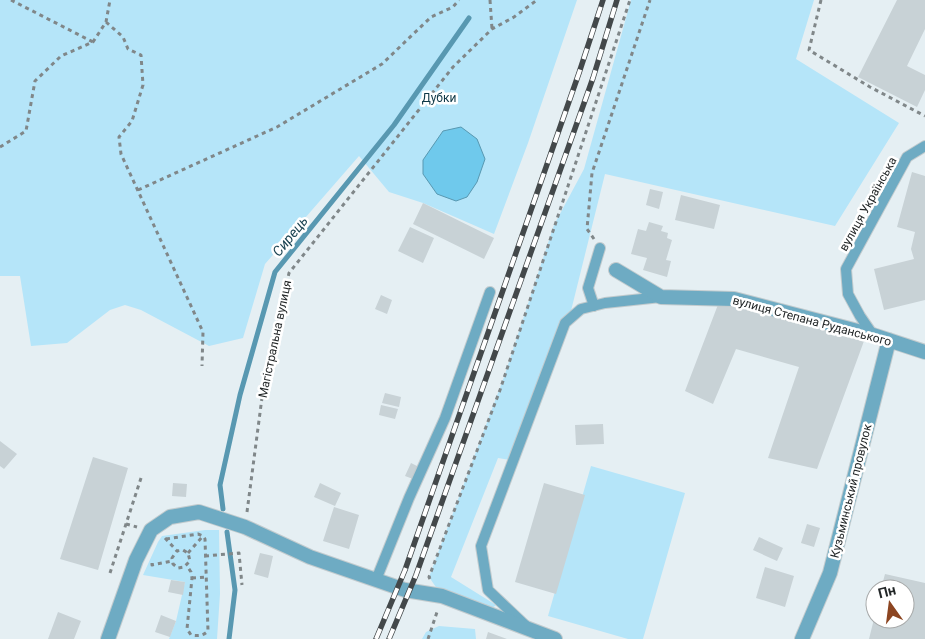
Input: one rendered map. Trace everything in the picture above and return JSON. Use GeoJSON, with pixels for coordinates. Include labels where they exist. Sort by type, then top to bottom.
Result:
{"type":"FeatureCollection","features":[{"type":"Feature","properties":{"kind":"street","name":"вулиця Степана Руданського"},"geometry":{"type":"LineString","coordinates":[[616,270],[661,296],[734,299],[873,335],[925,352]]}},
{"type":"Feature","properties":{"kind":"street","name":"Кузьминський провулок"},"geometry":{"type":"LineString","coordinates":[[802,639],[830,573],[889,340]]}},
{"type":"Feature","properties":{"kind":"street"},"geometry":{"type":"LineString","coordinates":[[108,639],[136,560],[151,530],[170,517],[200,512],[245,527],[310,557],[405,590],[442,596],[555,639]]}},
{"type":"Feature","properties":{"kind":"lane","name":"вулиця Українська"},"geometry":{"type":"LineString","coordinates":[[873,335],[848,294],[846,269],[907,157],[925,146]]}},
{"type":"Feature","properties":{"kind":"lane"},"geometry":{"type":"LineString","coordinates":[[594,306],[588,288],[600,248]]}},
{"type":"Feature","properties":{"kind":"lane"},"geometry":{"type":"LineString","coordinates":[[376,580],[409,498],[445,418],[490,292]]}},
{"type":"Feature","properties":{"kind":"lane"},"geometry":{"type":"LineString","coordinates":[[530,630],[488,590],[481,546],[565,323],[581,309],[661,296]]}},
{"type":"Feature","properties":{"kind":"path"},"geometry":{"type":"LineString","coordinates":[[11,0],[93,42]]}},
{"type":"Feature","properties":{"kind":"path"},"geometry":{"type":"LineString","coordinates":[[0,148],[26,131],[36,81],[62,56],[93,42],[106,22],[110,0]]}},
{"type":"Feature","properties":{"kind":"path"},"geometry":{"type":"LineString","coordinates":[[138,190],[278,127],[382,64],[431,17],[453,7],[459,0]]}},
{"type":"Feature","properties":{"kind":"path"},"geometry":{"type":"LineString","coordinates":[[490,0],[492,29]]}},
{"type":"Feature","properties":{"kind":"path","name":"Магістральна вулиця"},"geometry":{"type":"LineString","coordinates":[[245,527],[263,390],[289,273],[453,67],[492,29],[514,17],[537,0]]}},
{"type":"Feature","properties":{"kind":"path"},"geometry":{"type":"LineString","coordinates":[[428,639],[442,596],[429,577],[500,390],[630,0]]}},
{"type":"Feature","properties":{"kind":"path"},"geometry":{"type":"LineString","coordinates":[[600,248],[587,229],[592,173],[650,0]]}},
{"type":"Feature","properties":{"kind":"path"},"geometry":{"type":"LineString","coordinates":[[821,0],[809,50],[870,87],[925,116]]}},
{"type":"Feature","properties":{"kind":"path"},"geometry":{"type":"LineString","coordinates":[[106,22],[123,37],[128,49],[141,56],[143,85],[132,120],[119,136],[121,154],[203,332],[202,366]]}},
{"type":"Feature","properties":{"kind":"path"},"geometry":{"type":"LineString","coordinates":[[110,573],[142,475]]}},
{"type":"Feature","properties":{"kind":"path"},"geometry":{"type":"LineString","coordinates":[[161,542],[166,539],[198,534],[203,536]]}},
{"type":"Feature","properties":{"kind":"path"},"geometry":{"type":"LineString","coordinates":[[188,553],[203,536]]}},
{"type":"Feature","properties":{"kind":"path"},"geometry":{"type":"LineString","coordinates":[[187,566],[192,578],[187,630],[191,635],[204,635],[208,631],[206,556],[203,536]]}},
{"type":"Feature","properties":{"kind":"path"},"geometry":{"type":"LineString","coordinates":[[183,550],[188,553],[190,558],[187,566],[178,568],[172,561],[172,555],[177,551],[183,550]]}},
{"type":"Feature","properties":{"kind":"path"},"geometry":{"type":"LineString","coordinates":[[206,556],[239,553],[242,585]]}},
{"type":"Feature","properties":{"kind":"path"},"geometry":{"type":"LineString","coordinates":[[153,559],[152,565],[172,561]]}},
{"type":"Feature","properties":{"kind":"path"},"geometry":{"type":"LineString","coordinates":[[192,578],[206,577]]}},
{"type":"Feature","properties":{"kind":"green space","name":"Дубки"},"geometry":{"type":"Polygon","coordinates":[[[0,0],[577,0],[528,143],[494,234],[423,203],[389,192],[359,156],[265,264],[243,338],[209,346],[141,310],[125,305],[110,310],[67,343],[31,346],[20,276],[0,276],[0,0]]]}},
{"type":"Feature","properties":{"kind":"green space"},"geometry":{"type":"Polygon","coordinates":[[[631,0],[814,0],[796,59],[899,123],[835,226],[605,174],[567,327],[517,461],[498,458],[451,577],[496,605],[488,612],[442,596],[429,577],[504,377],[554,225],[584,169],[631,0]]]}},
{"type":"Feature","properties":{"kind":"green space"},"geometry":{"type":"Polygon","coordinates":[[[591,466],[685,493],[643,639],[628,639],[548,616],[591,466]]]}},
{"type":"Feature","properties":{"kind":"green space"},"geometry":{"type":"Polygon","coordinates":[[[219,530],[220,594],[217,639],[169,639],[176,621],[185,582],[143,575],[162,536],[219,530]]]}},
{"type":"Feature","properties":{"kind":"green space"},"geometry":{"type":"Polygon","coordinates":[[[439,626],[475,629],[476,639],[422,639],[426,632],[439,626]]]}},
{"type":"Feature","properties":{"kind":"water"},"geometry":{"type":"Polygon","coordinates":[[[461,127],[477,139],[485,159],[477,182],[467,197],[456,201],[437,194],[423,174],[423,160],[443,131],[461,127]]]}},
{"type":"Feature","properties":{"kind":"building"},"geometry":{"type":"Polygon","coordinates":[[[897,0],[925,0],[925,29],[907,66],[925,75],[925,90],[917,107],[858,77],[897,0]]]}},
{"type":"Feature","properties":{"kind":"building"},"geometry":{"type":"Polygon","coordinates":[[[912,172],[925,176],[925,300],[884,310],[874,269],[914,259],[911,249],[915,232],[897,227],[912,172]]]}},
{"type":"Feature","properties":{"kind":"building"},"geometry":{"type":"Polygon","coordinates":[[[650,189],[663,192],[659,209],[646,205],[650,189]]]}},
{"type":"Feature","properties":{"kind":"building"},"geometry":{"type":"Polygon","coordinates":[[[681,195],[720,205],[714,229],[675,220],[681,195]]]}},
{"type":"Feature","properties":{"kind":"building"},"geometry":{"type":"Polygon","coordinates":[[[423,203],[494,238],[484,259],[413,224],[423,203]]]}},
{"type":"Feature","properties":{"kind":"building"},"geometry":{"type":"Polygon","coordinates":[[[649,222],[663,226],[661,231],[668,233],[667,238],[672,240],[666,260],[671,261],[667,277],[643,270],[647,258],[631,254],[638,229],[646,231],[649,222]]]}},
{"type":"Feature","properties":{"kind":"building"},"geometry":{"type":"Polygon","coordinates":[[[410,227],[434,238],[423,263],[398,251],[410,227]]]}},
{"type":"Feature","properties":{"kind":"building"},"geometry":{"type":"Polygon","coordinates":[[[381,295],[392,300],[387,314],[375,309],[381,295]]]}},
{"type":"Feature","properties":{"kind":"building"},"geometry":{"type":"Polygon","coordinates":[[[719,302],[864,341],[817,469],[768,458],[799,367],[736,349],[713,404],[685,391],[719,302]]]}},
{"type":"Feature","properties":{"kind":"building"},"geometry":{"type":"Polygon","coordinates":[[[385,393],[401,397],[399,407],[382,403],[385,393]]]}},
{"type":"Feature","properties":{"kind":"building"},"geometry":{"type":"Polygon","coordinates":[[[381,405],[398,409],[395,419],[379,415],[381,405]]]}},
{"type":"Feature","properties":{"kind":"building"},"geometry":{"type":"Polygon","coordinates":[[[603,424],[604,444],[576,445],[575,425],[603,424]]]}},
{"type":"Feature","properties":{"kind":"building"},"geometry":{"type":"Polygon","coordinates":[[[0,441],[17,454],[4,469],[0,466],[0,441]]]}},
{"type":"Feature","properties":{"kind":"building"},"geometry":{"type":"Polygon","coordinates":[[[93,457],[128,468],[98,570],[60,559],[93,457]]]}},
{"type":"Feature","properties":{"kind":"building"},"geometry":{"type":"Polygon","coordinates":[[[411,463],[419,467],[413,479],[405,476],[411,463]]]}},
{"type":"Feature","properties":{"kind":"building"},"geometry":{"type":"Polygon","coordinates":[[[173,483],[187,484],[186,497],[172,496],[173,483]]]}},
{"type":"Feature","properties":{"kind":"building"},"geometry":{"type":"Polygon","coordinates":[[[320,483],[341,493],[335,506],[314,497],[320,483]]]}},
{"type":"Feature","properties":{"kind":"building"},"geometry":{"type":"Polygon","coordinates":[[[544,483],[585,495],[556,594],[515,582],[544,483]]]}},
{"type":"Feature","properties":{"kind":"building"},"geometry":{"type":"Polygon","coordinates":[[[334,507],[359,515],[349,549],[323,541],[334,507]]]}},
{"type":"Feature","properties":{"kind":"building"},"geometry":{"type":"Polygon","coordinates":[[[807,524],[820,528],[814,547],[801,543],[807,524]]]}},
{"type":"Feature","properties":{"kind":"building"},"geometry":{"type":"Polygon","coordinates":[[[759,537],[783,548],[777,561],[753,550],[759,537]]]}},
{"type":"Feature","properties":{"kind":"building"},"geometry":{"type":"Polygon","coordinates":[[[260,553],[273,556],[268,578],[254,574],[260,553]]]}},
{"type":"Feature","properties":{"kind":"building"},"geometry":{"type":"Polygon","coordinates":[[[765,567],[794,576],[785,607],[756,598],[765,567]]]}},
{"type":"Feature","properties":{"kind":"building"},"geometry":{"type":"Polygon","coordinates":[[[885,574],[907,579],[884,579],[885,574]]]}},
{"type":"Feature","properties":{"kind":"building"},"geometry":{"type":"Polygon","coordinates":[[[171,580],[185,582],[183,595],[168,592],[171,580]]]}},
{"type":"Feature","properties":{"kind":"building"},"geometry":{"type":"Polygon","coordinates":[[[915,581],[925,583],[925,639],[869,639],[872,629],[915,629],[915,581]]]}},
{"type":"Feature","properties":{"kind":"building"},"geometry":{"type":"Polygon","coordinates":[[[58,612],[81,621],[74,639],[48,639],[58,612]]]}},
{"type":"Feature","properties":{"kind":"building"},"geometry":{"type":"Polygon","coordinates":[[[161,615],[176,621],[170,637],[155,632],[161,615]]]}},
{"type":"Feature","properties":{"kind":"building"},"geometry":{"type":"Polygon","coordinates":[[[488,632],[507,639],[486,639],[488,632]]]}},
{"type":"Feature","properties":{"kind":"waterway","name":"Сирець"},"geometry":{"type":"LineString","coordinates":[[223,509],[220,485],[240,395],[275,272],[394,125],[469,18]]}},
{"type":"Feature","properties":{"kind":"waterway","name":"Сирець"},"geometry":{"type":"LineString","coordinates":[[227,532],[235,590],[229,639]]}},
{"type":"Feature","properties":{"kind":"railway"},"geometry":{"type":"LineString","coordinates":[[376,639],[405,570],[603,0]]}},
{"type":"Feature","properties":{"kind":"railway"},"geometry":{"type":"LineString","coordinates":[[389,639],[416,575],[593,78],[617,0]]}}]}
